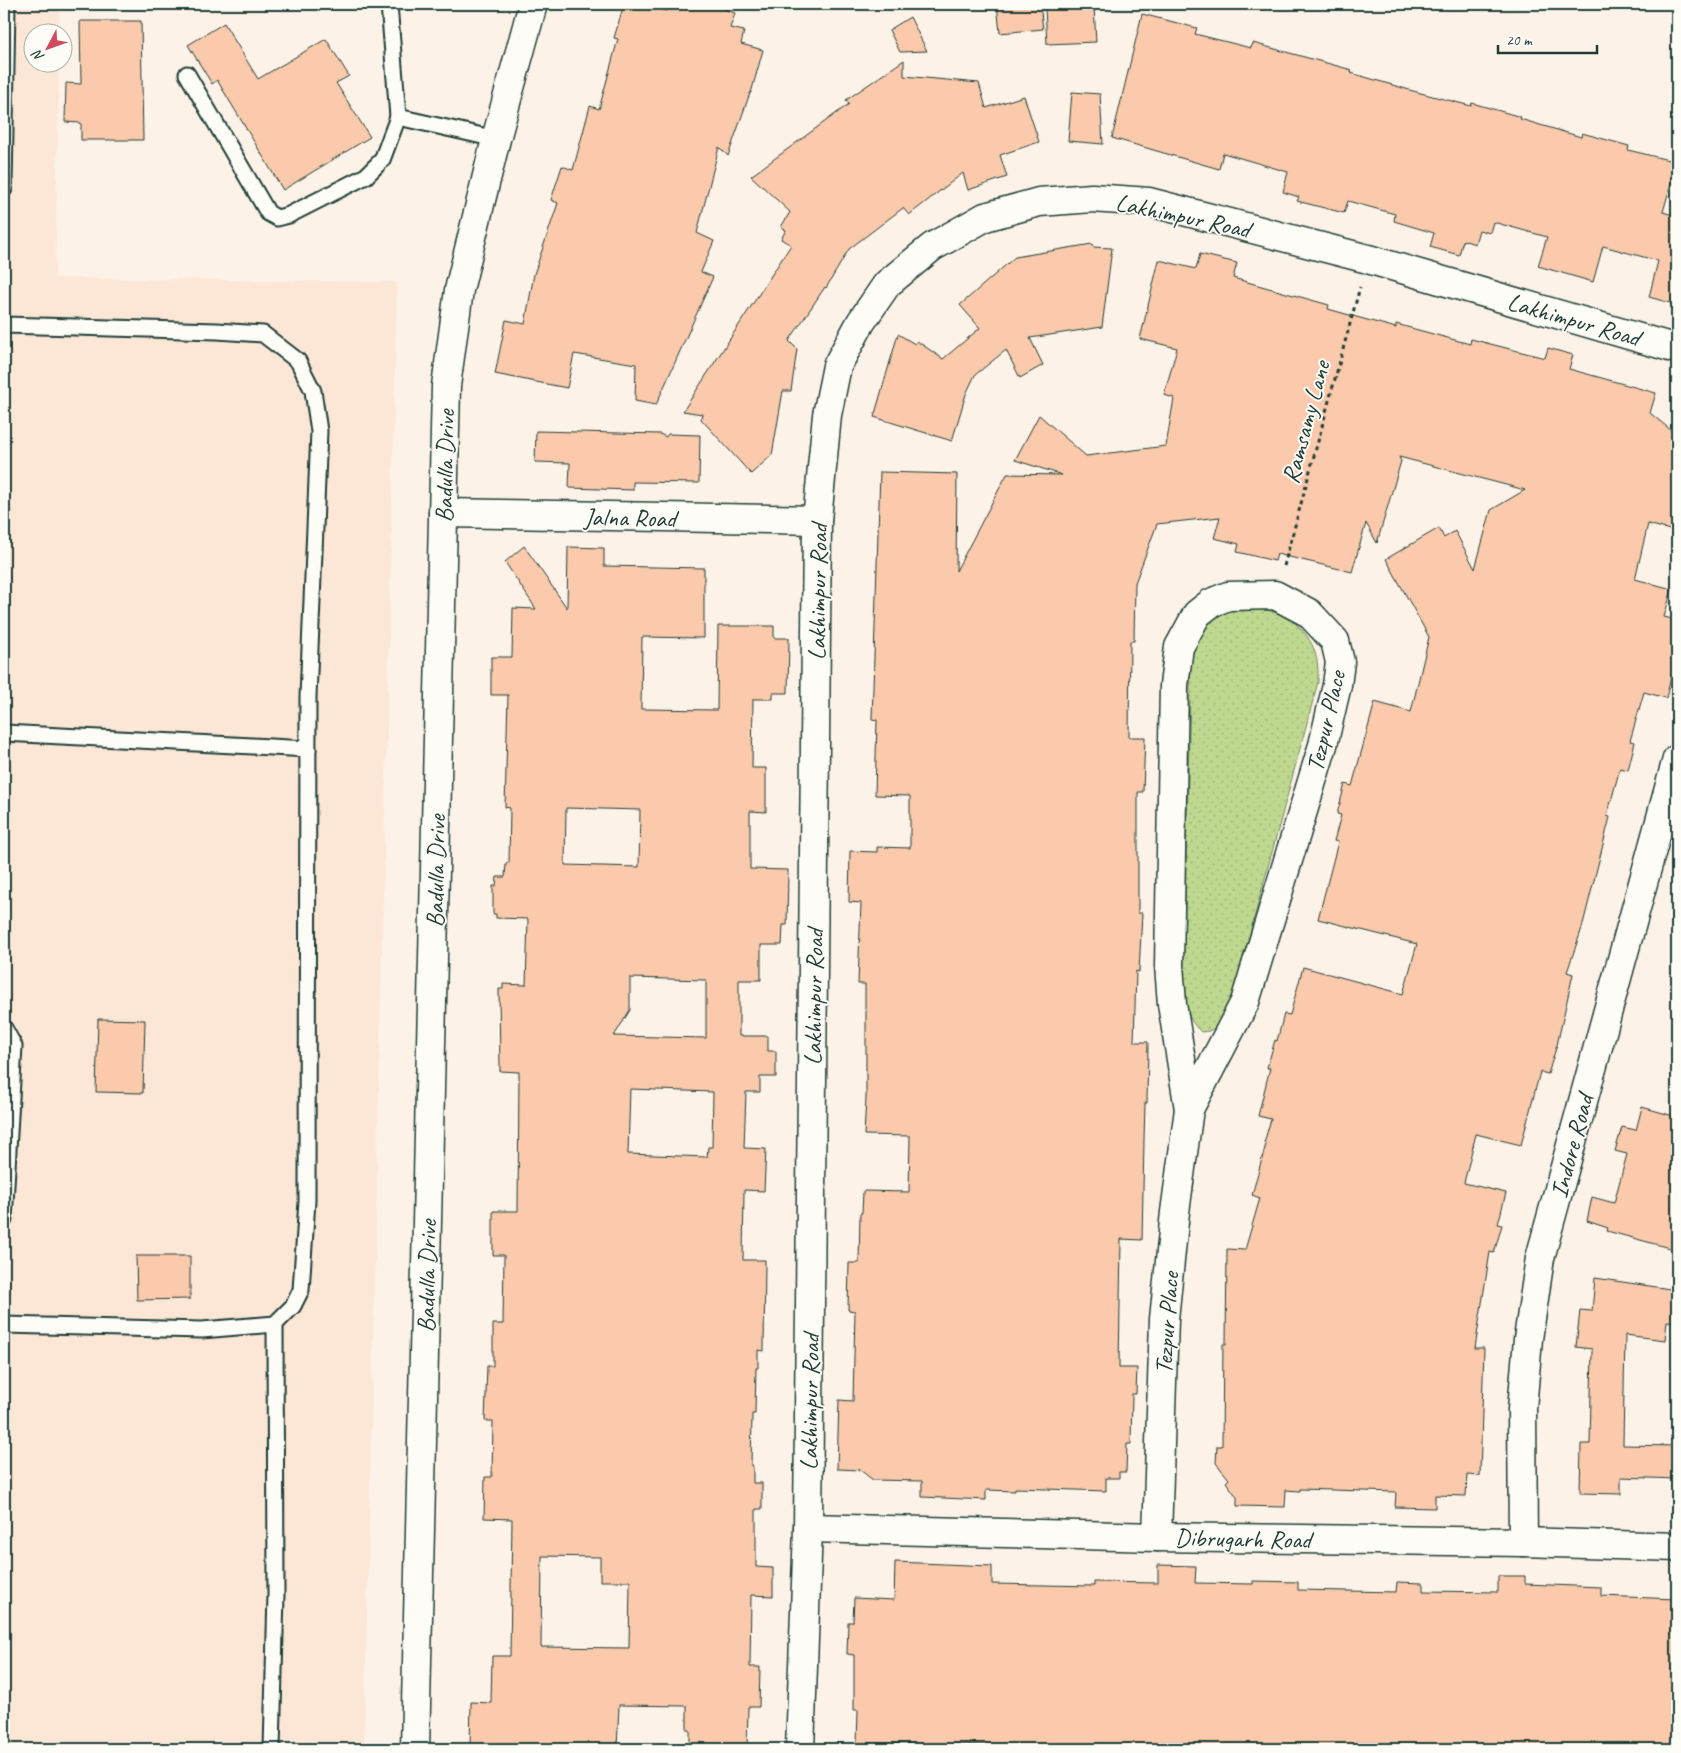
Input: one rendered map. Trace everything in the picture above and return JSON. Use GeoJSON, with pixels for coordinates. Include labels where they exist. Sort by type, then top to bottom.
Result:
{"type":"FeatureCollection","features":[{"type":"Feature","properties":{"kind":"street","name":"Badulla Drive"},"geometry":{"type":"LineString","coordinates":[[415,1749],[446,386],[458,300],[496,139],[533,4]]}},
{"type":"Feature","properties":{"kind":"street","name":"Lakhimpur Road"},"geometry":{"type":"LineString","coordinates":[[800,1749],[808,1528],[817,520],[827,414],[833,386],[838,366],[861,322],[887,284],[932,246],[985,217],[1039,202],[1092,198],[1148,202],[1368,259],[1677,350]]}},
{"type":"Feature","properties":{"kind":"street","name":"Jalna Road"},"geometry":{"type":"LineString","coordinates":[[443,513],[817,520]]}},
{"type":"Feature","properties":{"kind":"street","name":"Tezpur Place"},"geometry":{"type":"LineString","coordinates":[[1157,1537],[1164,1319],[1175,1212],[1189,1110],[1172,1004],[1169,965],[1174,686],[1179,646],[1198,614],[1211,603],[1228,596],[1275,595],[1309,613],[1335,641],[1340,662],[1337,685],[1323,746],[1245,1002],[1189,1110]]}},
{"type":"Feature","properties":{"kind":"street","name":"Indore Road"},"geometry":{"type":"LineString","coordinates":[[1523,1542],[1522,1409],[1528,1338],[1540,1258],[1677,759]]}},
{"type":"Feature","properties":{"kind":"street","name":"Dibrugarh Road"},"geometry":{"type":"LineString","coordinates":[[808,1528],[1157,1537],[1523,1542],[1677,1548]]}},
{"type":"Feature","properties":{"kind":"lane"},"geometry":{"type":"LineString","coordinates":[[4,189],[7,4]]}},
{"type":"Feature","properties":{"kind":"lane"},"geometry":{"type":"LineString","coordinates":[[187,74],[268,214],[277,218],[290,215],[366,176],[382,160],[398,117],[389,4]]}},
{"type":"Feature","properties":{"kind":"lane"},"geometry":{"type":"LineString","coordinates":[[398,117],[496,139]]}},
{"type":"Feature","properties":{"kind":"lane"},"geometry":{"type":"LineString","coordinates":[[4,325],[263,334],[298,361],[313,391],[319,432],[308,697],[307,1201],[301,1290],[293,1306],[275,1324],[202,1330],[4,1326]]}},
{"type":"Feature","properties":{"kind":"lane"},"geometry":{"type":"LineString","coordinates":[[4,733],[308,749]]}},
{"type":"Feature","properties":{"kind":"lane"},"geometry":{"type":"LineString","coordinates":[[4,1028],[14,1046],[4,1220]]}},
{"type":"Feature","properties":{"kind":"lane"},"geometry":{"type":"LineString","coordinates":[[272,1749],[276,1594],[275,1324]]}},
{"type":"Feature","properties":{"kind":"path","name":"Ramsamy Lane"},"geometry":{"type":"LineString","coordinates":[[1275,595],[1368,259]]}},
{"type":"Feature","properties":{"kind":"shaded area"},"geometry":{"type":"Polygon","coordinates":[[[4,4],[60,4],[59,22],[22,22],[22,72],[59,72],[55,278],[397,282],[364,1749],[4,1749],[4,4]]]}},
{"type":"Feature","properties":{"kind":"green space"},"geometry":{"type":"Polygon","coordinates":[[[1249,606],[1287,616],[1304,632],[1312,645],[1317,659],[1318,682],[1226,1016],[1218,1026],[1209,1031],[1201,1032],[1193,1023],[1188,1012],[1183,989],[1191,653],[1201,630],[1207,622],[1224,612],[1249,606]]]}},
{"type":"Feature","properties":{"kind":"building"},"geometry":{"type":"Polygon","coordinates":[[[624,4],[641,4],[667,11],[669,4],[709,4],[735,13],[730,28],[744,31],[741,44],[763,50],[751,93],[728,156],[719,147],[697,233],[714,241],[701,272],[713,277],[656,405],[635,401],[636,364],[574,354],[567,388],[495,374],[506,320],[525,324],[534,274],[558,203],[551,200],[562,166],[573,170],[590,106],[599,109],[618,39],[614,38],[624,4]]]}},
{"type":"Feature","properties":{"kind":"building"},"geometry":{"type":"Polygon","coordinates":[[[997,4],[1040,4],[1043,29],[1000,33],[997,4]]]}},
{"type":"Feature","properties":{"kind":"building"},"geometry":{"type":"Polygon","coordinates":[[[1094,6],[1096,42],[1047,44],[1045,9],[1094,6]]]}},
{"type":"Feature","properties":{"kind":"building"},"geometry":{"type":"Polygon","coordinates":[[[1142,14],[1197,28],[1195,34],[1251,48],[1253,43],[1352,70],[1351,73],[1413,91],[1471,106],[1472,103],[1581,137],[1582,133],[1629,146],[1628,150],[1677,162],[1663,212],[1677,216],[1677,305],[1649,297],[1658,261],[1603,246],[1593,282],[1538,266],[1547,237],[1493,222],[1490,233],[1479,230],[1475,244],[1463,240],[1459,255],[1430,247],[1434,233],[1394,221],[1395,214],[1348,201],[1344,213],[1297,201],[1299,197],[1283,192],[1288,172],[1223,153],[1219,169],[1112,138],[1142,14]]]}},
{"type":"Feature","properties":{"kind":"building"},"geometry":{"type":"Polygon","coordinates":[[[910,17],[927,51],[900,52],[889,30],[910,17]]]}},
{"type":"Feature","properties":{"kind":"building"},"geometry":{"type":"Polygon","coordinates":[[[80,21],[141,21],[143,140],[81,140],[81,123],[65,122],[66,83],[81,84],[80,21]]]}},
{"type":"Feature","properties":{"kind":"building"},"geometry":{"type":"Polygon","coordinates":[[[224,23],[258,79],[326,39],[349,76],[336,83],[370,137],[283,190],[217,80],[212,84],[188,45],[224,23]]]}},
{"type":"Feature","properties":{"kind":"building"},"geometry":{"type":"Polygon","coordinates":[[[904,60],[904,76],[979,83],[986,108],[1024,96],[1039,142],[1000,155],[1007,177],[968,190],[963,173],[909,215],[903,208],[849,249],[826,288],[789,341],[797,349],[791,391],[783,391],[772,455],[751,474],[701,419],[702,414],[683,411],[791,245],[781,239],[786,230],[781,227],[790,212],[751,176],[849,104],[846,100],[904,60]]]}},
{"type":"Feature","properties":{"kind":"building"},"geometry":{"type":"Polygon","coordinates":[[[1072,92],[1100,94],[1103,144],[1068,141],[1072,92]]]}},
{"type":"Feature","properties":{"kind":"building"},"geometry":{"type":"Polygon","coordinates":[[[1092,244],[1093,247],[1112,248],[1102,327],[1030,338],[1043,365],[1020,378],[1006,350],[975,375],[966,394],[952,441],[874,417],[898,334],[915,344],[917,341],[943,359],[980,328],[960,305],[1015,257],[1092,244]]]}},
{"type":"Feature","properties":{"kind":"building"},"geometry":{"type":"Polygon","coordinates":[[[1200,254],[1237,263],[1233,278],[1329,305],[1328,309],[1396,328],[1396,324],[1470,344],[1471,339],[1545,358],[1548,348],[1573,355],[1569,369],[1656,393],[1650,413],[1677,435],[1677,529],[1671,527],[1670,530],[1648,524],[1635,579],[1672,589],[1664,617],[1677,620],[1677,653],[1666,698],[1644,692],[1630,741],[1635,742],[1628,770],[1620,768],[1607,816],[1610,817],[1582,928],[1567,972],[1573,974],[1557,1045],[1548,1074],[1540,1072],[1521,1145],[1476,1134],[1464,1183],[1506,1193],[1498,1224],[1502,1225],[1494,1253],[1490,1252],[1475,1348],[1484,1348],[1480,1476],[1467,1475],[1466,1496],[1435,1495],[1435,1508],[1395,1507],[1396,1492],[1300,1489],[1300,1491],[1286,1490],[1285,1507],[1237,1506],[1237,1497],[1226,1482],[1229,1479],[1216,1463],[1217,1446],[1222,1446],[1223,1344],[1226,1344],[1227,1249],[1245,1250],[1260,1198],[1252,1195],[1271,1119],[1258,1116],[1270,1068],[1267,1068],[1284,1014],[1290,1015],[1303,967],[1403,994],[1417,944],[1318,919],[1338,842],[1334,841],[1341,815],[1337,814],[1345,784],[1352,786],[1375,702],[1411,712],[1429,637],[1386,559],[1439,528],[1444,538],[1455,531],[1475,569],[1491,510],[1525,490],[1399,457],[1401,461],[1377,543],[1366,523],[1352,572],[1277,554],[1275,561],[1237,552],[1239,544],[1214,538],[1220,517],[1157,524],[1135,583],[1134,641],[1130,641],[1129,737],[1145,737],[1143,792],[1138,792],[1138,913],[1142,913],[1139,972],[1136,971],[1134,1042],[1148,1042],[1142,1240],[1121,1239],[1119,1368],[1137,1368],[1136,1394],[1132,1394],[1131,1444],[1127,1444],[1126,1472],[1119,1472],[1119,1478],[1106,1478],[1106,1491],[1015,1488],[1015,1491],[986,1490],[986,1500],[922,1497],[922,1481],[873,1480],[860,1470],[837,1469],[839,1400],[853,1401],[855,1311],[848,1310],[849,1263],[859,1263],[860,1213],[862,1213],[863,1191],[909,1192],[910,1136],[864,1135],[866,1098],[865,984],[858,984],[861,903],[849,902],[850,851],[877,852],[877,847],[910,848],[910,796],[875,795],[877,720],[872,719],[880,472],[957,474],[956,571],[1007,474],[1062,475],[1015,460],[1039,415],[1086,456],[1166,446],[1174,398],[1164,395],[1177,348],[1140,339],[1159,260],[1196,269],[1200,254]]]}},
{"type":"Feature","properties":{"kind":"building"},"geometry":{"type":"Polygon","coordinates":[[[536,431],[660,434],[666,437],[668,434],[700,435],[699,483],[633,482],[633,490],[569,488],[570,463],[535,462],[536,431]]]}},
{"type":"Feature","properties":{"kind":"building"},"geometry":{"type":"Polygon","coordinates":[[[524,546],[567,608],[568,547],[604,548],[604,566],[704,568],[704,638],[642,637],[641,709],[717,710],[718,626],[774,626],[774,638],[789,638],[788,693],[773,693],[773,699],[753,699],[752,768],[766,768],[766,812],[750,811],[750,869],[788,870],[787,925],[783,925],[782,945],[761,945],[761,980],[739,980],[739,1036],[768,1036],[768,1051],[776,1051],[776,1077],[760,1077],[760,1092],[746,1092],[744,1148],[766,1149],[764,1191],[744,1190],[743,1260],[765,1260],[764,1351],[758,1350],[755,1414],[752,1414],[751,1466],[753,1466],[753,1483],[762,1483],[762,1509],[756,1509],[756,1567],[773,1568],[773,1596],[751,1595],[750,1667],[760,1667],[759,1707],[748,1707],[747,1749],[699,1749],[699,1747],[690,1746],[690,1730],[687,1730],[687,1706],[619,1705],[617,1749],[487,1749],[470,1747],[471,1702],[491,1703],[492,1656],[510,1656],[512,1519],[484,1518],[485,1477],[492,1477],[493,1421],[485,1421],[487,1366],[493,1366],[493,1324],[503,1324],[504,1255],[493,1255],[493,1211],[518,1211],[519,1072],[500,1071],[499,989],[503,989],[503,984],[526,985],[528,919],[496,918],[496,914],[493,914],[493,886],[496,886],[497,877],[505,877],[506,863],[509,863],[510,808],[505,807],[508,695],[491,695],[491,657],[512,657],[513,608],[536,609],[505,562],[524,546]],[[566,808],[565,865],[639,867],[640,810],[566,808]],[[630,978],[630,1010],[614,1036],[706,1038],[706,980],[630,978]],[[630,1089],[628,1154],[707,1157],[708,1147],[712,1147],[713,1092],[630,1089]],[[542,1556],[541,1647],[629,1648],[630,1581],[600,1581],[600,1557],[542,1556]]]}},
{"type":"Feature","properties":{"kind":"building"},"geometry":{"type":"Polygon","coordinates":[[[98,1019],[145,1020],[143,1093],[96,1092],[98,1019]]]}},
{"type":"Feature","properties":{"kind":"building"},"geometry":{"type":"Polygon","coordinates":[[[1642,1107],[1677,1117],[1677,1250],[1607,1231],[1608,1228],[1587,1221],[1592,1197],[1614,1203],[1627,1154],[1615,1151],[1622,1127],[1636,1130],[1642,1107]]]}},
{"type":"Feature","properties":{"kind":"building"},"geometry":{"type":"Polygon","coordinates":[[[136,1256],[190,1256],[190,1299],[137,1300],[136,1256]]]}},
{"type":"Feature","properties":{"kind":"building"},"geometry":{"type":"Polygon","coordinates":[[[1595,1278],[1677,1290],[1677,1322],[1667,1321],[1665,1340],[1625,1335],[1623,1445],[1677,1446],[1677,1479],[1621,1477],[1621,1494],[1580,1493],[1581,1444],[1590,1444],[1592,1349],[1576,1347],[1580,1310],[1592,1311],[1595,1278]]]}},
{"type":"Feature","properties":{"kind":"building"},"geometry":{"type":"Polygon","coordinates":[[[895,1562],[992,1566],[992,1584],[1094,1586],[1094,1582],[1158,1583],[1158,1565],[1196,1566],[1195,1583],[1253,1584],[1253,1581],[1298,1582],[1298,1590],[1396,1592],[1397,1582],[1423,1583],[1423,1591],[1498,1592],[1498,1576],[1525,1576],[1525,1584],[1601,1587],[1601,1596],[1677,1599],[1677,1749],[1081,1749],[1081,1746],[857,1743],[858,1710],[854,1710],[854,1655],[847,1654],[848,1622],[853,1622],[854,1598],[894,1600],[895,1562]]]}}]}
